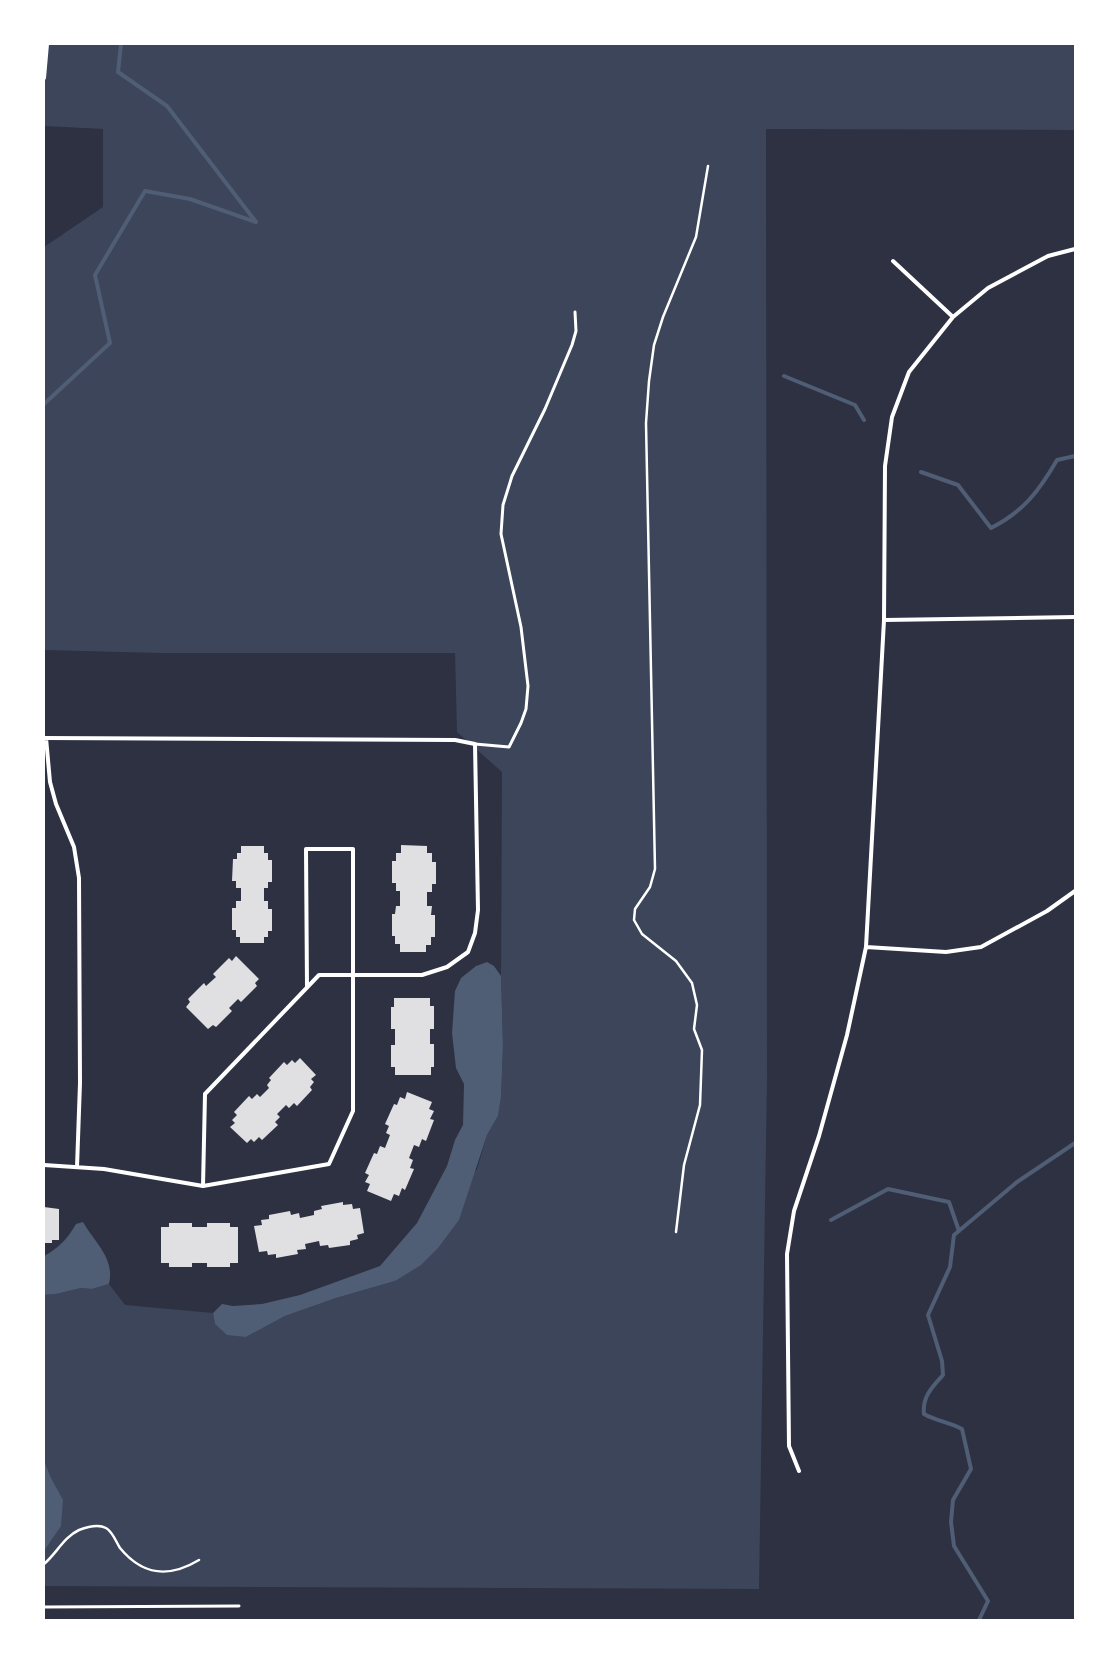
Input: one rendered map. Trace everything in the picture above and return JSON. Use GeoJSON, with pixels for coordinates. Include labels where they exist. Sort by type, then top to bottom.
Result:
{"type":"FeatureCollection","features":[{"type":"Feature","properties":{"kind":"street"},"geometry":{"type":"LineString","coordinates":[[44,78],[47,44]]}},
{"type":"Feature","properties":{"kind":"street"},"geometry":{"type":"LineString","coordinates":[[800,1471],[788,1446],[787,1254],[794,1211],[819,1136],[847,1035],[866,947],[884,620],[885,466],[892,417],[909,372],[953,317],[988,288],[1048,256],[1075,249]]}},
{"type":"Feature","properties":{"kind":"street"},"geometry":{"type":"LineString","coordinates":[[893,261],[953,317]]}},
{"type":"Feature","properties":{"kind":"street"},"geometry":{"type":"LineString","coordinates":[[884,620],[1075,617]]}},
{"type":"Feature","properties":{"kind":"street"},"geometry":{"type":"LineString","coordinates":[[77,1167],[80,1082],[79,878],[74,847],[56,804],[50,782],[45,738],[455,740],[475,744],[478,910],[475,933],[468,952],[447,967],[422,975],[319,975],[205,1094],[203,1186]]}},
{"type":"Feature","properties":{"kind":"street"},"geometry":{"type":"LineString","coordinates":[[44,1165],[104,1169],[203,1186],[329,1164],[353,1111],[354,849],[306,849],[306,987]]}},
{"type":"Feature","properties":{"kind":"street"},"geometry":{"type":"LineString","coordinates":[[866,947],[946,952],[981,947],[1047,911],[1075,891]]}},
{"type":"Feature","properties":{"kind":"lane"},"geometry":{"type":"LineString","coordinates":[[475,744],[509,747],[526,709],[528,686],[525,650],[501,534],[502,513],[505,495],[512,476],[545,409],[572,345],[576,331],[575,312]]}},
{"type":"Feature","properties":{"kind":"lane"},"geometry":{"type":"LineString","coordinates":[[44,1607],[239,1606]]}},
{"type":"Feature","properties":{"kind":"path"},"geometry":{"type":"LineString","coordinates":[[676,1232],[684,1165],[700,1105],[702,1050],[694,1029],[697,1006],[692,983],[676,961],[642,934],[636,925],[633,916],[637,906],[650,887],[655,869],[646,423],[649,381],[654,345],[663,317],[696,237],[708,166]]}},
{"type":"Feature","properties":{"kind":"path"},"geometry":{"type":"LineString","coordinates":[[44,1564],[73,1534],[84,1528],[98,1526],[107,1529],[126,1554],[141,1566],[150,1570],[174,1571],[182,1569],[198,1560]]}},
{"type":"Feature","properties":{"kind":"shaded area"},"geometry":{"type":"Polygon","coordinates":[[[47,44],[1075,44],[1075,130],[766,129],[767,1079],[759,1589],[44,1586],[44,1295],[56,1294],[81,1288],[92,1289],[109,1284],[125,1305],[213,1313],[215,1324],[246,1337],[285,1316],[336,1298],[395,1281],[477,1169],[487,1135],[498,1116],[501,1097],[503,1046],[501,976],[502,772],[457,732],[455,653],[159,653],[44,650],[44,247],[103,207],[103,129],[44,126],[44,78],[47,44]]]}},
{"type":"Feature","properties":{"kind":"shaded area"},"geometry":{"type":"Polygon","coordinates":[[[487,962],[494,966],[501,976],[503,1046],[501,1097],[498,1116],[487,1135],[459,1220],[438,1248],[421,1265],[395,1281],[336,1298],[285,1316],[246,1337],[227,1335],[215,1324],[213,1313],[222,1304],[233,1306],[262,1304],[300,1295],[380,1266],[417,1223],[447,1166],[455,1140],[463,1125],[464,1084],[456,1068],[452,1033],[455,991],[461,978],[476,966],[487,962]]]}},
{"type":"Feature","properties":{"kind":"shaded area"},"geometry":{"type":"Polygon","coordinates":[[[83,1222],[107,1258],[110,1275],[109,1284],[92,1289],[81,1288],[56,1294],[44,1295],[44,1256],[63,1242],[76,1224],[83,1222]]]}},
{"type":"Feature","properties":{"kind":"shaded area"},"geometry":{"type":"Polygon","coordinates":[[[44,1460],[50,1476],[63,1500],[61,1526],[44,1551],[44,1460]]]}},
{"type":"Feature","properties":{"kind":"building"},"geometry":{"type":"Polygon","coordinates":[[[401,845],[427,846],[427,853],[432,853],[432,862],[436,862],[436,884],[432,884],[432,892],[427,892],[427,906],[432,906],[431,915],[435,915],[435,937],[431,937],[431,945],[426,945],[426,952],[400,952],[400,944],[395,944],[395,936],[392,936],[392,914],[395,914],[396,906],[400,906],[400,891],[396,891],[396,883],[392,883],[392,861],[396,861],[396,853],[401,853],[401,845]]]}},
{"type":"Feature","properties":{"kind":"building"},"geometry":{"type":"Polygon","coordinates":[[[241,846],[264,846],[264,853],[268,853],[268,860],[272,860],[272,882],[268,882],[268,888],[264,888],[264,901],[268,901],[268,909],[272,909],[272,931],[268,931],[268,937],[264,937],[264,943],[240,943],[240,937],[236,937],[236,930],[232,930],[232,908],[236,908],[236,901],[241,901],[241,888],[236,888],[236,881],[232,881],[233,859],[237,859],[237,853],[241,853],[241,846]]]}},
{"type":"Feature","properties":{"kind":"building"},"geometry":{"type":"Polygon","coordinates":[[[236,956],[259,979],[255,983],[257,986],[241,1002],[238,999],[229,1008],[232,1011],[216,1027],[213,1025],[208,1029],[186,1007],[190,1002],[188,999],[204,983],[206,986],[216,977],[213,974],[229,958],[232,961],[236,956]]]}},
{"type":"Feature","properties":{"kind":"building"},"geometry":{"type":"Polygon","coordinates":[[[394,998],[430,998],[430,1006],[434,1006],[434,1029],[430,1029],[430,1044],[434,1044],[434,1067],[431,1067],[431,1075],[395,1075],[395,1067],[391,1067],[391,1045],[395,1045],[395,1029],[391,1029],[391,1007],[394,1007],[394,998]]]}},
{"type":"Feature","properties":{"kind":"building"},"geometry":{"type":"Polygon","coordinates":[[[300,1058],[316,1075],[311,1079],[314,1082],[310,1087],[312,1090],[297,1106],[294,1103],[289,1108],[286,1105],[277,1114],[280,1117],[275,1122],[278,1125],[262,1140],[259,1137],[254,1142],[251,1139],[247,1143],[230,1127],[235,1123],[232,1120],[237,1115],[234,1112],[249,1096],[252,1099],[257,1094],[260,1097],[269,1088],[267,1085],[271,1080],[269,1078],[284,1062],[287,1065],[292,1060],[295,1063],[300,1058]]]}},
{"type":"Feature","properties":{"kind":"building"},"geometry":{"type":"Polygon","coordinates":[[[407,1092],[432,1102],[429,1109],[434,1111],[430,1119],[434,1120],[426,1141],[422,1139],[419,1147],[414,1145],[409,1158],[413,1160],[410,1168],[414,1169],[405,1190],[402,1188],[399,1196],[394,1194],[391,1201],[367,1191],[370,1184],[365,1182],[369,1175],[365,1173],[374,1153],[377,1154],[380,1146],[385,1148],[390,1135],[386,1133],[389,1126],[385,1124],[394,1104],[397,1105],[400,1097],[405,1099],[407,1092]]]}},
{"type":"Feature","properties":{"kind":"building"},"geometry":{"type":"Polygon","coordinates":[[[343,1202],[343,1205],[352,1204],[353,1209],[360,1208],[364,1233],[357,1235],[358,1239],[350,1241],[350,1245],[329,1248],[328,1245],[320,1246],[319,1241],[305,1244],[306,1249],[297,1250],[298,1254],[276,1258],[276,1254],[268,1255],[267,1251],[259,1252],[254,1226],[262,1225],[261,1220],[269,1219],[269,1215],[290,1211],[291,1215],[299,1213],[300,1218],[314,1215],[314,1211],[322,1209],[321,1206],[343,1202]]]}},
{"type":"Feature","properties":{"kind":"building"},"geometry":{"type":"Polygon","coordinates":[[[44,1207],[59,1209],[59,1240],[52,1240],[52,1243],[44,1243],[44,1207]]]}},
{"type":"Feature","properties":{"kind":"building"},"geometry":{"type":"Polygon","coordinates":[[[169,1223],[192,1223],[192,1227],[207,1227],[207,1223],[230,1223],[230,1227],[238,1227],[238,1263],[230,1263],[230,1267],[207,1267],[207,1263],[192,1263],[192,1267],[169,1267],[169,1263],[161,1263],[161,1227],[169,1227],[169,1223]]]}},
{"type":"Feature","properties":{"kind":"waterway"},"geometry":{"type":"LineString","coordinates":[[44,404],[110,343],[95,275],[145,191],[190,199],[256,222],[167,106],[118,72],[121,44]]}},
{"type":"Feature","properties":{"kind":"waterway"},"geometry":{"type":"LineString","coordinates":[[784,376],[855,405],[864,420]]}},
{"type":"Feature","properties":{"kind":"waterway"},"geometry":{"type":"LineString","coordinates":[[921,472],[958,485],[991,528],[1013,515],[1030,499],[1044,481],[1057,460],[1075,456]]}},
{"type":"Feature","properties":{"kind":"waterway"},"geometry":{"type":"LineString","coordinates":[[979,1620],[988,1601],[954,1546],[951,1522],[953,1500],[971,1469],[962,1429],[924,1414],[926,1397],[943,1375],[942,1361],[928,1315],[950,1267],[954,1235],[1017,1182],[1075,1143]]}},
{"type":"Feature","properties":{"kind":"waterway"},"geometry":{"type":"LineString","coordinates":[[831,1220],[888,1189],[949,1202],[959,1231]]}}]}
